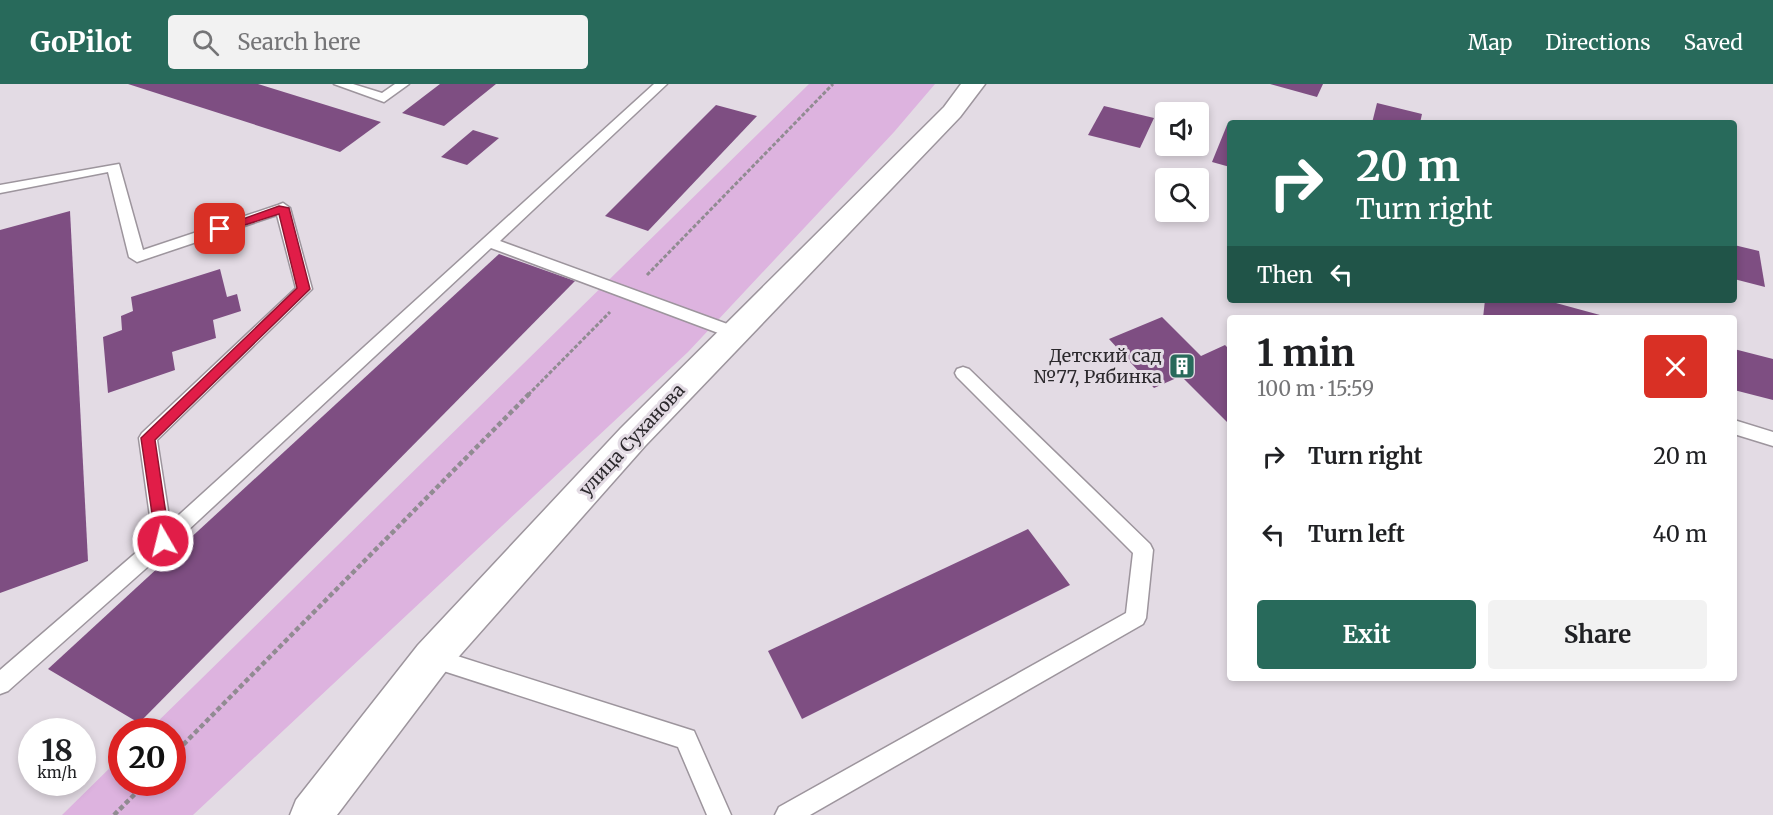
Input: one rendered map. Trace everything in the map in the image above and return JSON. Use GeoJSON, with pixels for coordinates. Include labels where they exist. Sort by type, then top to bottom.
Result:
{"type":"FeatureCollection","features":[{"type":"Feature","properties":{"kind":"main road","name":"улица Суханова"},"geometry":{"type":"LineString","coordinates":[[311,815],[432,658],[633,437],[952,112],[973,84]]}},
{"type":"Feature","properties":{"kind":"lane"},"geometry":{"type":"LineString","coordinates":[[339,84],[384,98],[403,84]]}},
{"type":"Feature","properties":{"kind":"lane"},"geometry":{"type":"LineString","coordinates":[[0,684],[163,541],[661,84]]}},
{"type":"Feature","properties":{"kind":"lane"},"geometry":{"type":"LineString","coordinates":[[0,189],[114,167],[137,257],[283,208],[304,289],[148,438],[163,541]]}},
{"type":"Feature","properties":{"kind":"lane"},"geometry":{"type":"LineString","coordinates":[[489,242],[735,333]]}},
{"type":"Feature","properties":{"kind":"lane"},"geometry":{"type":"LineString","coordinates":[[787,815],[1136,618],[1143,550],[963,373]]}},
{"type":"Feature","properties":{"kind":"lane"},"geometry":{"type":"LineString","coordinates":[[1737,428],[1773,439]]}},
{"type":"Feature","properties":{"kind":"lane"},"geometry":{"type":"LineString","coordinates":[[432,658],[686,739],[719,815]]}},
{"type":"Feature","properties":{"kind":"path"},"geometry":{"type":"LineString","coordinates":[[186,742],[629,294],[833,84]]}},
{"type":"Feature","properties":{"kind":"path"},"geometry":{"type":"LineString","coordinates":[[114,815],[133,796]]}},
{"type":"Feature","properties":{"kind":"shaded area"},"geometry":{"type":"Polygon","coordinates":[[[809,84],[935,84],[894,132],[688,352],[193,815],[62,815],[81,796],[96,796],[96,782],[108,770],[108,796],[186,796],[186,718],[161,718],[809,84]]]}},
{"type":"Feature","properties":{"kind":"building"},"geometry":{"type":"Polygon","coordinates":[[[128,84],[258,84],[381,122],[340,152],[128,84]]]}},
{"type":"Feature","properties":{"kind":"building"},"geometry":{"type":"Polygon","coordinates":[[[440,84],[496,84],[444,126],[402,113],[440,84]]]}},
{"type":"Feature","properties":{"kind":"building"},"geometry":{"type":"Polygon","coordinates":[[[1270,84],[1323,84],[1317,97],[1270,84]]]}},
{"type":"Feature","properties":{"kind":"building"},"geometry":{"type":"Polygon","coordinates":[[[1377,103],[1422,114],[1421,120],[1373,120],[1377,103]]]}},
{"type":"Feature","properties":{"kind":"building"},"geometry":{"type":"Polygon","coordinates":[[[716,105],[757,116],[648,231],[605,216],[716,105]]]}},
{"type":"Feature","properties":{"kind":"building"},"geometry":{"type":"Polygon","coordinates":[[[1104,106],[1154,118],[1140,148],[1088,135],[1104,106]]]}},
{"type":"Feature","properties":{"kind":"building"},"geometry":{"type":"Polygon","coordinates":[[[1227,125],[1227,166],[1212,162],[1227,125]]]}},
{"type":"Feature","properties":{"kind":"building"},"geometry":{"type":"Polygon","coordinates":[[[473,130],[499,138],[467,165],[441,157],[473,130]]]}},
{"type":"Feature","properties":{"kind":"building"},"geometry":{"type":"Polygon","coordinates":[[[70,211],[88,561],[0,593],[0,230],[70,211]]]}},
{"type":"Feature","properties":{"kind":"building"},"geometry":{"type":"Polygon","coordinates":[[[1737,246],[1759,251],[1765,287],[1737,280],[1737,246]]]}},
{"type":"Feature","properties":{"kind":"building"},"geometry":{"type":"Polygon","coordinates":[[[499,254],[575,281],[144,718],[131,718],[48,669],[499,254]]]}},
{"type":"Feature","properties":{"kind":"building"},"geometry":{"type":"Polygon","coordinates":[[[220,269],[227,297],[237,294],[241,311],[213,320],[216,338],[172,352],[175,370],[108,393],[103,337],[122,330],[121,316],[133,311],[131,297],[220,269]]]}},
{"type":"Feature","properties":{"kind":"building"},"geometry":{"type":"Polygon","coordinates":[[[1485,303],[1556,303],[1600,315],[1483,315],[1485,303]]]}},
{"type":"Feature","properties":{"kind":"building","name":"Детский сад №77, Рябинка"},"geometry":{"type":"Polygon","coordinates":[[[1162,317],[1201,356],[1225,345],[1227,347],[1227,422],[1181,376],[1154,388],[1109,339],[1162,317]]]}},
{"type":"Feature","properties":{"kind":"building"},"geometry":{"type":"Polygon","coordinates":[[[1737,350],[1773,359],[1773,400],[1737,391],[1737,350]]]}},
{"type":"Feature","properties":{"kind":"building"},"geometry":{"type":"Polygon","coordinates":[[[1028,529],[1070,585],[802,719],[768,651],[1028,529]]]}},
{"type":"Feature","properties":{"kind":"place","name":"Детский сад №77, Рябинка"},"geometry":{"type":"Point","coordinates":[1182,366]}},
{"type":"Feature","properties":{"kind":"route"},"geometry":{"type":"LineString","coordinates":[[163,541],[148,438],[304,289],[283,208],[220,229]]}}]}
